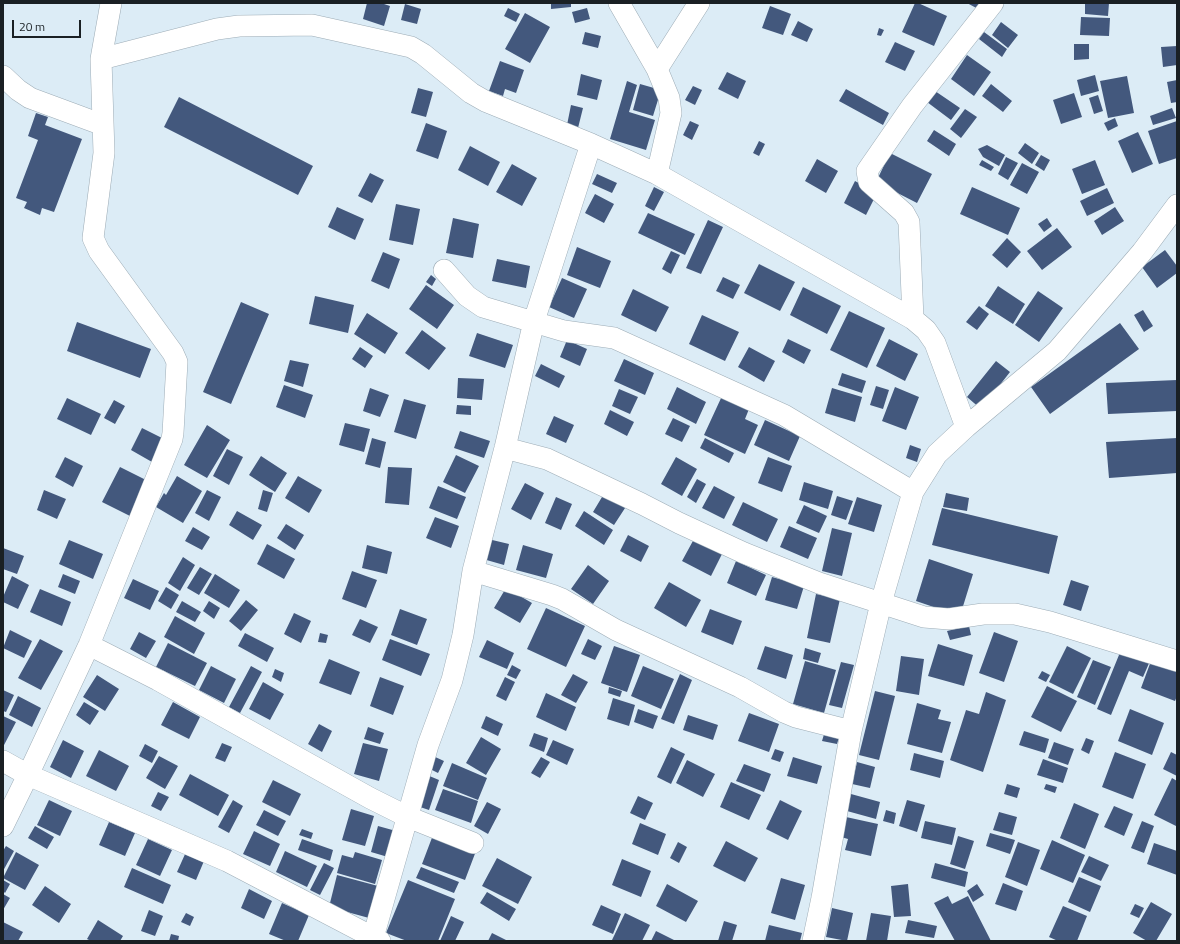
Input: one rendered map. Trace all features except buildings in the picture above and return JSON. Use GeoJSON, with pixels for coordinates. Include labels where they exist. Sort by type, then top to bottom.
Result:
{"type":"FeatureCollection","features":[{"type":"Feature","properties":{"kind":"street"},"geometry":{"type":"LineString","coordinates":[[3,826],[89,645],[172,439],[177,362],[173,353],[99,251],[93,238],[104,153],[101,59],[111,3]]}},
{"type":"Feature","properties":{"kind":"street"},"geometry":{"type":"LineString","coordinates":[[619,3],[657,70],[669,98],[671,113],[657,174]]}},
{"type":"Feature","properties":{"kind":"street"},"geometry":{"type":"LineString","coordinates":[[631,3],[638,38]]}},
{"type":"Feature","properties":{"kind":"street"},"geometry":{"type":"LineString","coordinates":[[657,70],[699,3]]}},
{"type":"Feature","properties":{"kind":"street"},"geometry":{"type":"LineString","coordinates":[[913,319],[909,222],[904,213],[869,182],[867,171],[912,106],[993,3]]}},
{"type":"Feature","properties":{"kind":"street"},"geometry":{"type":"LineString","coordinates":[[101,59],[217,29],[238,26],[312,25],[411,47],[423,54],[471,93],[485,101],[591,144],[657,174],[913,319],[926,330],[935,343],[966,426]]}},
{"type":"Feature","properties":{"kind":"street"},"geometry":{"type":"LineString","coordinates":[[3,76],[18,90],[30,98],[103,125]]}},
{"type":"Feature","properties":{"kind":"street"},"geometry":{"type":"LineString","coordinates":[[3,761],[28,775],[227,861],[375,940],[428,745],[452,680],[463,635],[472,571],[505,448],[534,322],[591,144]]}},
{"type":"Feature","properties":{"kind":"street"},"geometry":{"type":"LineString","coordinates":[[812,941],[822,898],[851,731],[881,604],[913,492],[937,454],[966,426],[1058,351],[1142,252],[1177,205]]}},
{"type":"Feature","properties":{"kind":"street"},"geometry":{"type":"LineString","coordinates":[[444,270],[467,296],[479,304],[564,330],[614,338],[784,415],[913,492]]}},
{"type":"Feature","properties":{"kind":"street"},"geometry":{"type":"LineString","coordinates":[[505,448],[547,459],[642,504],[679,524],[744,553],[881,604],[924,617],[949,620],[983,614],[1015,614],[1050,622],[1177,661]]}},
{"type":"Feature","properties":{"kind":"street"},"geometry":{"type":"LineString","coordinates":[[472,571],[562,599],[616,630],[740,687],[784,712],[796,717],[851,731]]}},
{"type":"Feature","properties":{"kind":"street"},"geometry":{"type":"LineString","coordinates":[[89,645],[158,680],[370,798],[408,817],[473,843]]}}]}
